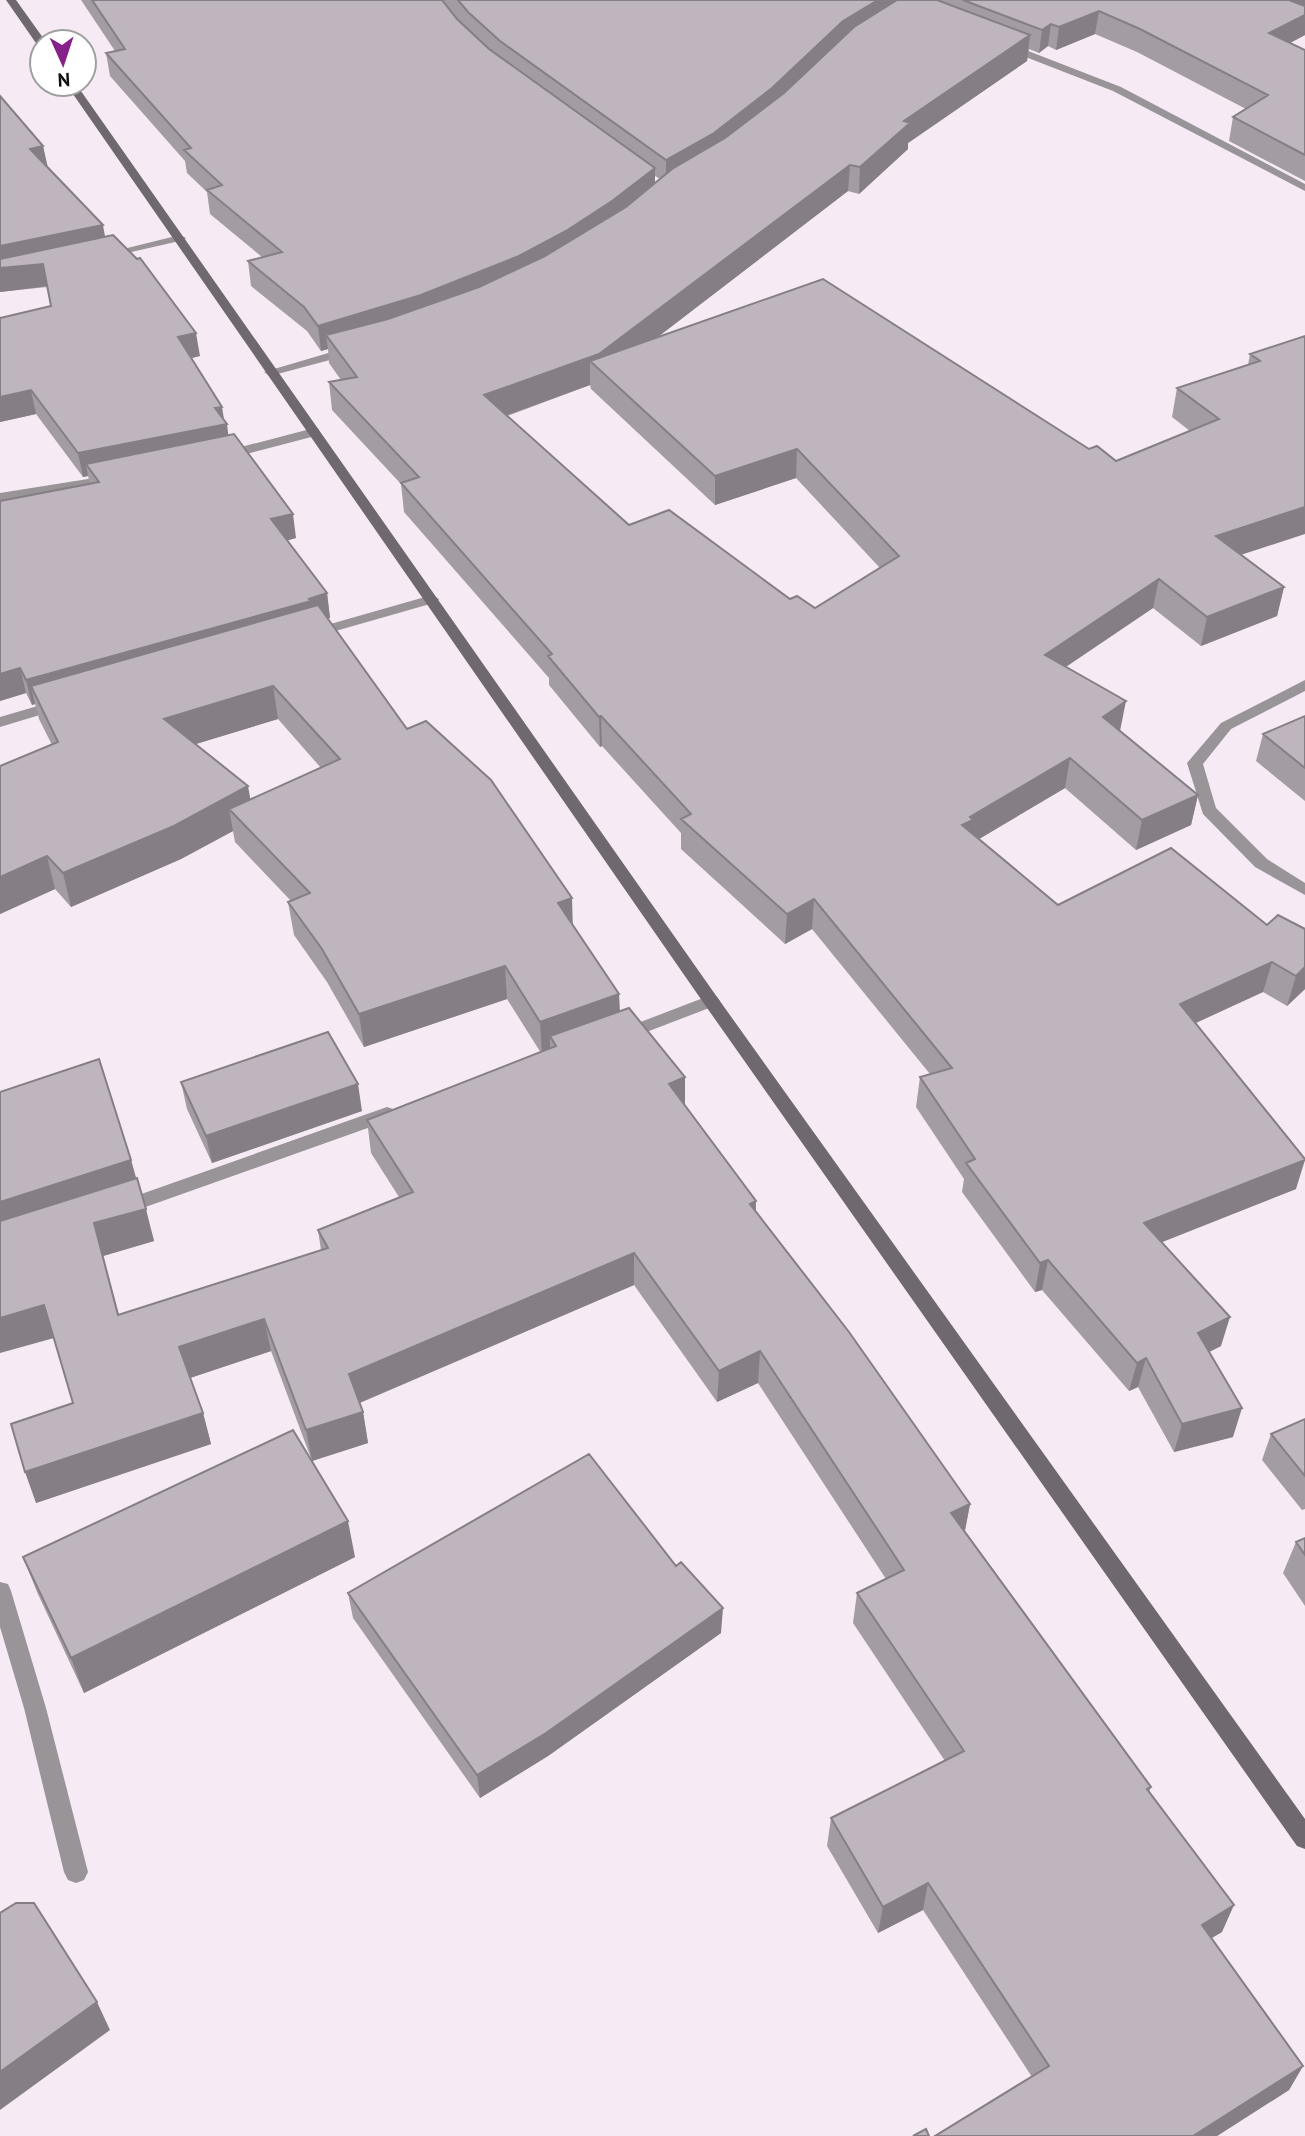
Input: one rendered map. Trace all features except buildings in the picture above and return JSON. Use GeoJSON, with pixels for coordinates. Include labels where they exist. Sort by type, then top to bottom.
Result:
{"type":"FeatureCollection","features":[{"type":"Feature","properties":{"kind":"main road"},"geometry":{"type":"LineString","coordinates":[[11,0],[31,28]]}},
{"type":"Feature","properties":{"kind":"main road"},"geometry":{"type":"LineString","coordinates":[[81,98],[711,1001],[1305,1838]]}},
{"type":"Feature","properties":{"kind":"street"},"geometry":{"type":"LineString","coordinates":[[1000,44],[1117,89],[1305,188]]}},
{"type":"Feature","properties":{"kind":"street"},"geometry":{"type":"LineString","coordinates":[[86,259],[180,238]]}},
{"type":"Feature","properties":{"kind":"street"},"geometry":{"type":"LineString","coordinates":[[270,372],[360,348]]}},
{"type":"Feature","properties":{"kind":"street"},"geometry":{"type":"LineString","coordinates":[[211,459],[314,432]]}},
{"type":"Feature","properties":{"kind":"street"},"geometry":{"type":"LineString","coordinates":[[0,497],[132,476]]}},
{"type":"Feature","properties":{"kind":"street"},"geometry":{"type":"LineString","coordinates":[[301,637],[432,599]]}},
{"type":"Feature","properties":{"kind":"street"},"geometry":{"type":"LineString","coordinates":[[1305,685],[1226,726],[1195,763],[1209,810],[1261,863],[1305,890]]}},
{"type":"Feature","properties":{"kind":"street"},"geometry":{"type":"LineString","coordinates":[[0,722],[76,699]]}},
{"type":"Feature","properties":{"kind":"street"},"geometry":{"type":"LineString","coordinates":[[602,1043],[711,1001]]}},
{"type":"Feature","properties":{"kind":"street"},"geometry":{"type":"LineString","coordinates":[[111,1213],[410,1106]]}},
{"type":"Feature","properties":{"kind":"street"},"geometry":{"type":"LineString","coordinates":[[0,1591],[35,1708],[76,1872]]}}]}
